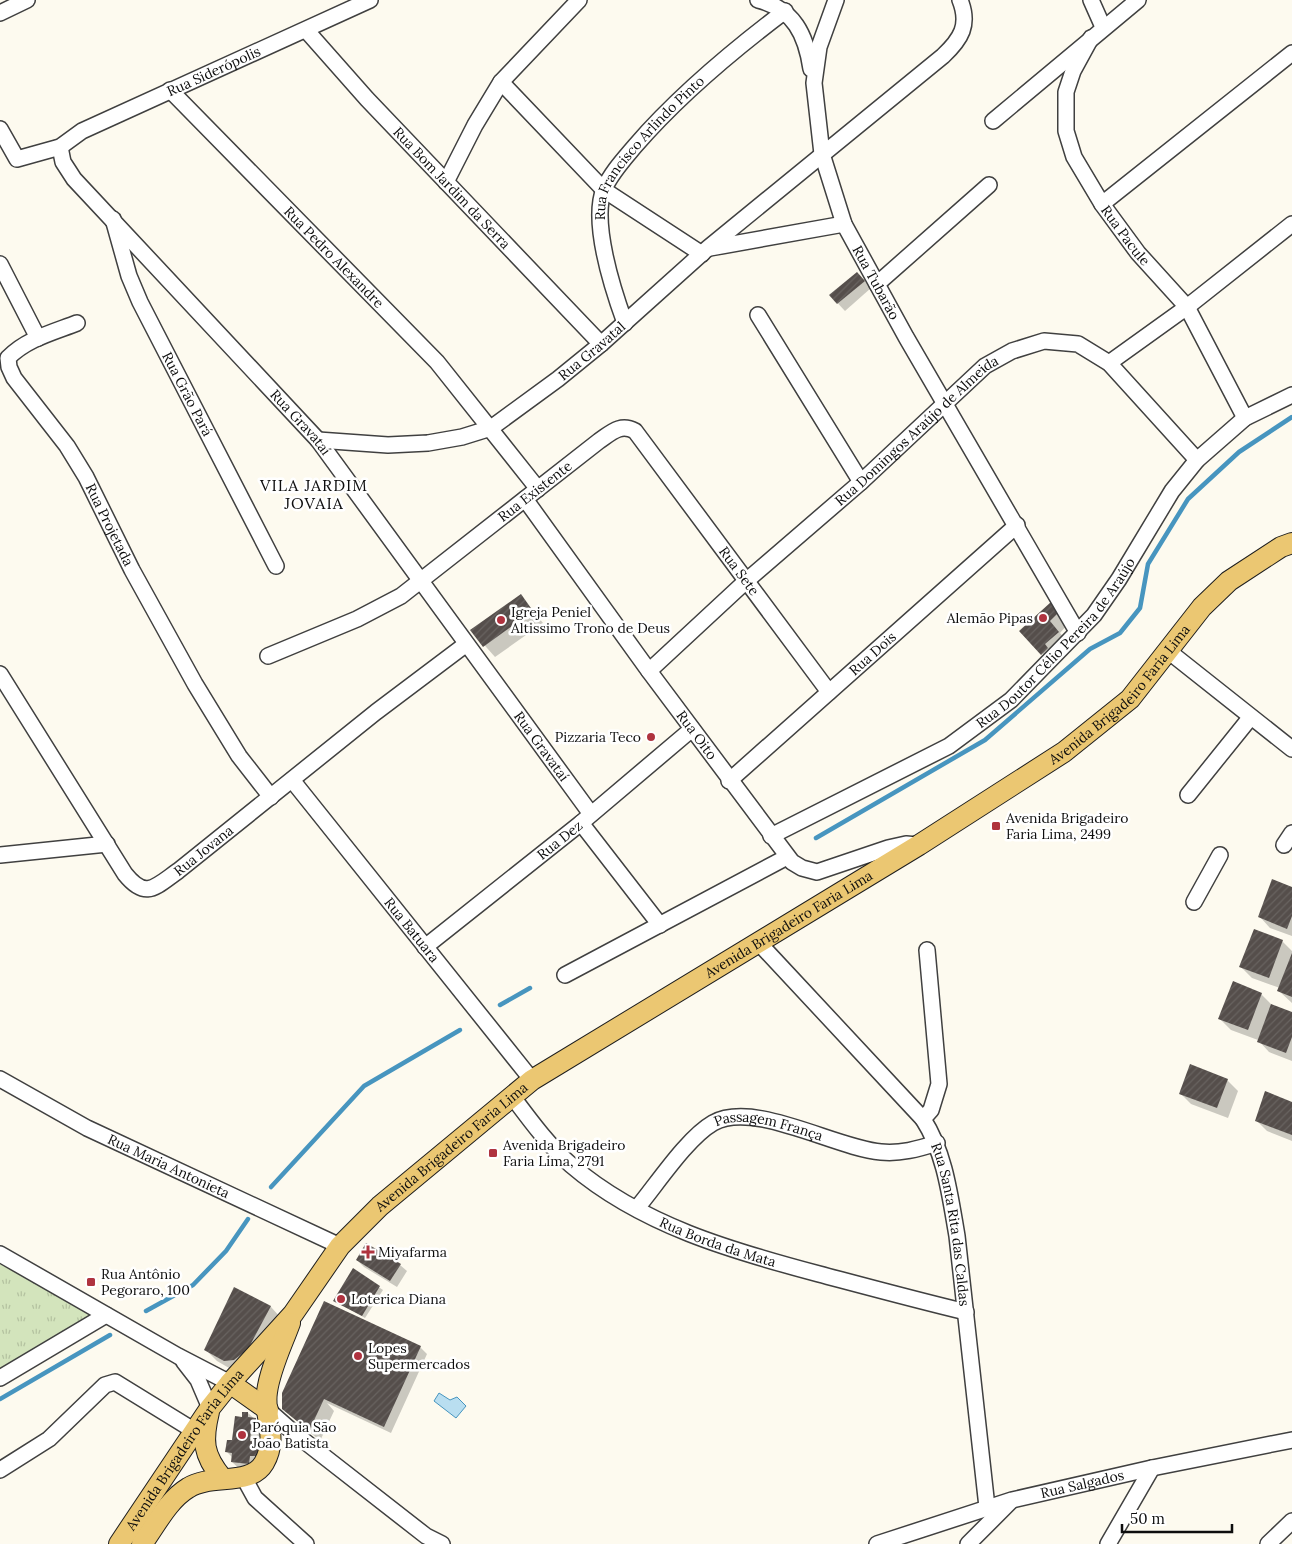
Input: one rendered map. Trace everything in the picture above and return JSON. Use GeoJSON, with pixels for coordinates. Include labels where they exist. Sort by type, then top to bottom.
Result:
{"type":"FeatureCollection","features":[{"type":"Feature","properties":{"kind":"main road","name":"Avenida Brigadeiro Faria Lima"},"geometry":{"type":"LineString","coordinates":[[119,1544],[193,1430],[230,1383],[293,1314],[340,1246],[380,1206],[532,1080],[919,845],[1064,752],[1130,699],[1166,650],[1202,606],[1230,581],[1282,547],[1292,543]]}},
{"type":"Feature","properties":{"kind":"main road","name":"Avenida Brigadeiro Faria Lima"},"geometry":{"type":"LineString","coordinates":[[142,1544],[176,1496],[189,1487],[205,1480],[244,1478],[256,1472],[264,1464],[270,1446],[272,1431],[266,1394],[293,1314]]}},
{"type":"Feature","properties":{"kind":"main road"},"geometry":{"type":"LineString","coordinates":[[230,1383],[268,1410]]}},
{"type":"Feature","properties":{"kind":"main road"},"geometry":{"type":"LineString","coordinates":[[210,1408],[204,1444],[212,1466],[222,1478]]}},
{"type":"Feature","properties":{"kind":"street"},"geometry":{"type":"LineString","coordinates":[[0,13],[26,0]]}},
{"type":"Feature","properties":{"kind":"street","name":"Rua Siderópolis"},"geometry":{"type":"LineString","coordinates":[[60,147],[82,131],[370,0]]}},
{"type":"Feature","properties":{"kind":"street"},"geometry":{"type":"LineString","coordinates":[[446,182],[501,82],[579,0]]}},
{"type":"Feature","properties":{"kind":"street"},"geometry":{"type":"LineString","coordinates":[[758,0],[785,11],[798,24],[805,40],[814,83]]}},
{"type":"Feature","properties":{"kind":"street"},"geometry":{"type":"LineString","coordinates":[[814,83],[819,47],[836,0]]}},
{"type":"Feature","properties":{"kind":"street","name":"Rua Gravatal"},"geometry":{"type":"LineString","coordinates":[[318,440],[388,445],[428,443],[462,437],[491,428],[558,379],[601,344],[705,251],[954,46],[961,36],[965,23],[960,0]]}},
{"type":"Feature","properties":{"kind":"street"},"geometry":{"type":"LineString","coordinates":[[1091,0],[1103,28]]}},
{"type":"Feature","properties":{"kind":"street"},"geometry":{"type":"LineString","coordinates":[[993,121],[1138,0]]}},
{"type":"Feature","properties":{"kind":"street","name":"Rua Francisco Arlindo Pinto"},"geometry":{"type":"LineString","coordinates":[[625,323],[611,284],[604,244],[600,208],[604,190],[618,165],[665,114],[742,44],[785,11]]}},
{"type":"Feature","properties":{"kind":"street","name":"Rua Bom Jardim da Serra"},"geometry":{"type":"LineString","coordinates":[[306,30],[367,99],[601,344]]}},
{"type":"Feature","properties":{"kind":"street","name":"Rua Pacule"},"geometry":{"type":"LineString","coordinates":[[1091,38],[1073,71],[1066,92],[1066,131],[1074,157],[1102,204],[1138,253],[1187,307],[1245,418]]}},
{"type":"Feature","properties":{"kind":"street"},"geometry":{"type":"LineString","coordinates":[[1102,204],[1292,53]]}},
{"type":"Feature","properties":{"kind":"street"},"geometry":{"type":"LineString","coordinates":[[501,82],[604,190],[705,251],[844,224]]}},
{"type":"Feature","properties":{"kind":"street","name":"Rua Tubarão"},"geometry":{"type":"LineString","coordinates":[[814,83],[822,154],[844,224],[1078,633]]}},
{"type":"Feature","properties":{"kind":"street","name":"Rua Pedro Alexandre"},"geometry":{"type":"LineString","coordinates":[[170,90],[437,362],[491,428]]}},
{"type":"Feature","properties":{"kind":"street"},"geometry":{"type":"LineString","coordinates":[[0,129],[17,159],[60,147]]}},
{"type":"Feature","properties":{"kind":"street","name":"Rua Gravataí"},"geometry":{"type":"LineString","coordinates":[[60,147],[67,170],[318,440],[466,644],[660,925]]}},
{"type":"Feature","properties":{"kind":"street"},"geometry":{"type":"LineString","coordinates":[[877,284],[989,185]]}},
{"type":"Feature","properties":{"kind":"street","name":"Rua Grão Pará"},"geometry":{"type":"LineString","coordinates":[[113,218],[129,276],[140,302],[276,566]]}},
{"type":"Feature","properties":{"kind":"street"},"geometry":{"type":"LineString","coordinates":[[1109,363],[1187,307],[1292,224]]}},
{"type":"Feature","properties":{"kind":"street"},"geometry":{"type":"LineString","coordinates":[[0,264],[38,338],[77,323]]}},
{"type":"Feature","properties":{"kind":"street"},"geometry":{"type":"LineString","coordinates":[[758,315],[861,482]]}},
{"type":"Feature","properties":{"kind":"street","name":"Rua Projetada"},"geometry":{"type":"LineString","coordinates":[[38,338],[16,350],[8,358],[14,378],[68,446],[195,684],[239,756],[271,798]]}},
{"type":"Feature","properties":{"kind":"street","name":"Rua Domingos Araújo de Almeida"},"geometry":{"type":"LineString","coordinates":[[649,672],[746,582],[861,482],[985,366],[1012,351],[1044,341],[1078,344],[1109,363],[1197,460]]}},
{"type":"Feature","properties":{"kind":"street","name":"Rua Doutor Célio Pereira de Araújo"},"geometry":{"type":"LineString","coordinates":[[771,836],[949,746],[1011,700],[1078,633],[1119,579],[1172,491],[1197,460],[1245,418],[1292,395]]}},
{"type":"Feature","properties":{"kind":"street","name":"Rua Existente"},"geometry":{"type":"LineString","coordinates":[[268,656],[380,609],[421,582],[618,428],[627,427],[635,430],[650,450]]}},
{"type":"Feature","properties":{"kind":"street"},"geometry":{"type":"LineString","coordinates":[[491,428],[538,489]]}},
{"type":"Feature","properties":{"kind":"street","name":"Rua Sete"},"geometry":{"type":"LineString","coordinates":[[650,450],[746,582],[830,692]]}},
{"type":"Feature","properties":{"kind":"street","name":"Rua Oito"},"geometry":{"type":"LineString","coordinates":[[525,499],[649,672],[787,857],[802,868],[817,872],[888,848],[906,844],[919,845]]}},
{"type":"Feature","properties":{"kind":"street","name":"Rua Dois"},"geometry":{"type":"LineString","coordinates":[[729,780],[1017,525]]}},
{"type":"Feature","properties":{"kind":"street","name":"Rua Jovana"},"geometry":{"type":"LineString","coordinates":[[0,674],[130,880],[135,886],[144,890],[155,886],[178,871],[376,712],[466,644]]}},
{"type":"Feature","properties":{"kind":"street"},"geometry":{"type":"LineString","coordinates":[[1166,650],[1250,718],[1292,749]]}},
{"type":"Feature","properties":{"kind":"street"},"geometry":{"type":"LineString","coordinates":[[1188,795],[1250,718]]}},
{"type":"Feature","properties":{"kind":"street","name":"Rua Dez"},"geometry":{"type":"LineString","coordinates":[[425,947],[692,730]]}},
{"type":"Feature","properties":{"kind":"street","name":"Rua Batuara"},"geometry":{"type":"LineString","coordinates":[[292,780],[532,1080]]}},
{"type":"Feature","properties":{"kind":"street"},"geometry":{"type":"LineString","coordinates":[[0,855],[107,844]]}},
{"type":"Feature","properties":{"kind":"street"},"geometry":{"type":"LineString","coordinates":[[1194,902],[1220,855]]}},
{"type":"Feature","properties":{"kind":"street"},"geometry":{"type":"LineString","coordinates":[[564,975],[787,857]]}},
{"type":"Feature","properties":{"kind":"street","name":"Rua Santa Rita das Caldas"},"geometry":{"type":"LineString","coordinates":[[758,942],[923,1120],[937,1143],[950,1194],[957,1236],[987,1507]]}},
{"type":"Feature","properties":{"kind":"street"},"geometry":{"type":"LineString","coordinates":[[923,1120],[930,1110],[939,1084],[927,950]]}},
{"type":"Feature","properties":{"kind":"street","name":"Rua Maria Antonieta"},"geometry":{"type":"LineString","coordinates":[[0,1079],[87,1128],[340,1246]]}},
{"type":"Feature","properties":{"kind":"street","name":"Rua Borda da Mata"},"geometry":{"type":"LineString","coordinates":[[512,1096],[541,1135],[571,1165],[603,1189],[637,1208],[712,1244],[966,1312]]}},
{"type":"Feature","properties":{"kind":"street","name":"Passagem França"},"geometry":{"type":"LineString","coordinates":[[637,1208],[694,1139],[711,1124],[726,1117],[744,1116],[784,1125],[863,1149],[881,1152],[915,1150],[937,1143]]}},
{"type":"Feature","properties":{"kind":"street"},"geometry":{"type":"LineString","coordinates":[[0,1254],[178,1356],[230,1383]]}},
{"type":"Feature","properties":{"kind":"street"},"geometry":{"type":"LineString","coordinates":[[0,1378],[106,1314]]}},
{"type":"Feature","properties":{"kind":"street"},"geometry":{"type":"LineString","coordinates":[[178,1356],[194,1373],[210,1408]]}},
{"type":"Feature","properties":{"kind":"street"},"geometry":{"type":"LineString","coordinates":[[0,1470],[50,1439],[105,1386],[115,1382],[193,1430]]}},
{"type":"Feature","properties":{"kind":"street"},"geometry":{"type":"LineString","coordinates":[[268,1410],[294,1433],[426,1536],[442,1544]]}},
{"type":"Feature","properties":{"kind":"street","name":"Rua Salgados"},"geometry":{"type":"LineString","coordinates":[[876,1544],[1012,1500],[1152,1468],[1292,1440]]}},
{"type":"Feature","properties":{"kind":"street"},"geometry":{"type":"LineString","coordinates":[[1108,1544],[1152,1468]]}},
{"type":"Feature","properties":{"kind":"street"},"geometry":{"type":"LineString","coordinates":[[244,1478],[255,1498],[306,1544]]}},
{"type":"Feature","properties":{"kind":"street"},"geometry":{"type":"LineString","coordinates":[[968,1544],[1012,1500]]}},
{"type":"Feature","properties":{"kind":"street"},"geometry":{"type":"LineString","coordinates":[[1268,1544],[1292,1521]]}},
{"type":"Feature","properties":{"kind":"green space"},"geometry":{"type":"Polygon","coordinates":[[[0,1264],[94,1315],[0,1372],[0,1264]]]}},
{"type":"Feature","properties":{"kind":"water"},"geometry":{"type":"Polygon","coordinates":[[[439,1393],[450,1400],[457,1397],[466,1406],[456,1418],[434,1401],[439,1393]]]}},
{"type":"Feature","properties":{"kind":"building"},"geometry":{"type":"Polygon","coordinates":[[[857,272],[865,281],[837,304],[829,295],[857,272]]]}},
{"type":"Feature","properties":{"kind":"building","name":"Igreja Peniel Altissimo Trono de Deus"},"geometry":{"type":"Polygon","coordinates":[[[521,594],[533,611],[483,647],[470,630],[521,594]]]}},
{"type":"Feature","properties":{"kind":"building"},"geometry":{"type":"Polygon","coordinates":[[[1051,602],[1058,613],[1050,621],[1059,632],[1045,644],[1048,648],[1041,655],[1019,631],[1051,602]]]}},
{"type":"Feature","properties":{"kind":"building"},"geometry":{"type":"Polygon","coordinates":[[[1272,879],[1292,887],[1292,916],[1287,929],[1258,917],[1272,879]]]}},
{"type":"Feature","properties":{"kind":"building"},"geometry":{"type":"Polygon","coordinates":[[[1254,929],[1283,940],[1269,978],[1239,967],[1254,929]]]}},
{"type":"Feature","properties":{"kind":"building"},"geometry":{"type":"Polygon","coordinates":[[[1292,953],[1292,997],[1277,991],[1292,953]]]}},
{"type":"Feature","properties":{"kind":"building"},"geometry":{"type":"Polygon","coordinates":[[[1233,981],[1262,993],[1248,1030],[1218,1019],[1233,981]]]}},
{"type":"Feature","properties":{"kind":"building"},"geometry":{"type":"Polygon","coordinates":[[[1271,1004],[1292,1012],[1292,1037],[1286,1053],[1257,1042],[1271,1004]]]}},
{"type":"Feature","properties":{"kind":"building"},"geometry":{"type":"Polygon","coordinates":[[[1190,1064],[1228,1079],[1217,1108],[1179,1094],[1190,1064]]]}},
{"type":"Feature","properties":{"kind":"building"},"geometry":{"type":"Polygon","coordinates":[[[1265,1091],[1292,1102],[1292,1135],[1255,1121],[1265,1091]]]}},
{"type":"Feature","properties":{"kind":"building"},"geometry":{"type":"Polygon","coordinates":[[[366,1243],[401,1264],[390,1281],[356,1260],[366,1243]]]}},
{"type":"Feature","properties":{"kind":"building"},"geometry":{"type":"Polygon","coordinates":[[[353,1268],[380,1286],[362,1316],[333,1301],[353,1268]]]}},
{"type":"Feature","properties":{"kind":"building"},"geometry":{"type":"Polygon","coordinates":[[[234,1287],[271,1306],[248,1349],[234,1360],[224,1361],[204,1350],[234,1287]]]}},
{"type":"Feature","properties":{"kind":"building","name":"Lopes Supermercados"},"geometry":{"type":"Polygon","coordinates":[[[324,1301],[421,1346],[384,1427],[324,1399],[309,1431],[282,1409],[282,1393],[324,1301]]]}},
{"type":"Feature","properties":{"kind":"building","name":"Paróquia São João Batista"},"geometry":{"type":"Polygon","coordinates":[[[242,1412],[248,1412],[248,1417],[256,1418],[255,1430],[251,1430],[250,1441],[259,1442],[258,1456],[250,1456],[249,1464],[231,1462],[232,1453],[225,1452],[227,1440],[232,1440],[235,1416],[242,1417],[242,1412]]]}},
{"type":"Feature","properties":{"kind":"waterway"},"geometry":{"type":"LineString","coordinates":[[816,838],[985,740],[1090,649],[1120,633],[1140,608],[1148,564],[1188,499],[1239,452],[1292,417]]}},
{"type":"Feature","properties":{"kind":"waterway"},"geometry":{"type":"LineString","coordinates":[[500,1005],[530,988]]}},
{"type":"Feature","properties":{"kind":"waterway"},"geometry":{"type":"LineString","coordinates":[[271,1187],[364,1086],[460,1030]]}},
{"type":"Feature","properties":{"kind":"waterway"},"geometry":{"type":"LineString","coordinates":[[146,1311],[193,1285],[226,1251],[248,1219]]}},
{"type":"Feature","properties":{"kind":"waterway"},"geometry":{"type":"LineString","coordinates":[[0,1399],[110,1335]]}},
{"type":"Feature","properties":{"kind":"place","name":"Alemão Pipas"},"geometry":{"type":"Point","coordinates":[1043,618]}},
{"type":"Feature","properties":{"kind":"place","name":"Igreja Peniel Altissimo Trono de Deus"},"geometry":{"type":"Point","coordinates":[501,620]}},
{"type":"Feature","properties":{"kind":"place","name":"Pizzaria Teco"},"geometry":{"type":"Point","coordinates":[651,737]}},
{"type":"Feature","properties":{"kind":"place","name":"Avenida Brigadeiro Faria Lima, 2499"},"geometry":{"type":"Point","coordinates":[996,826]}},
{"type":"Feature","properties":{"kind":"place","name":"Avenida Brigadeiro Faria Lima, 2791"},"geometry":{"type":"Point","coordinates":[493,1153]}},
{"type":"Feature","properties":{"kind":"place","name":"Miyafarma"},"geometry":{"type":"Point","coordinates":[368,1252]}},
{"type":"Feature","properties":{"kind":"place","name":"Rua Antônio Pegoraro, 100"},"geometry":{"type":"Point","coordinates":[91,1282]}},
{"type":"Feature","properties":{"kind":"place","name":"Loterica Diana"},"geometry":{"type":"Point","coordinates":[341,1299]}},
{"type":"Feature","properties":{"kind":"place","name":"Lopes Supermercados"},"geometry":{"type":"Point","coordinates":[358,1356]}},
{"type":"Feature","properties":{"kind":"place","name":"Paróquia São João Batista"},"geometry":{"type":"Point","coordinates":[242,1435]}},
{"type":"Feature","properties":{"kind":"district","name":"VILA JARDIM JOVAIA"},"geometry":{"type":"Point","coordinates":[314,494]}}]}
